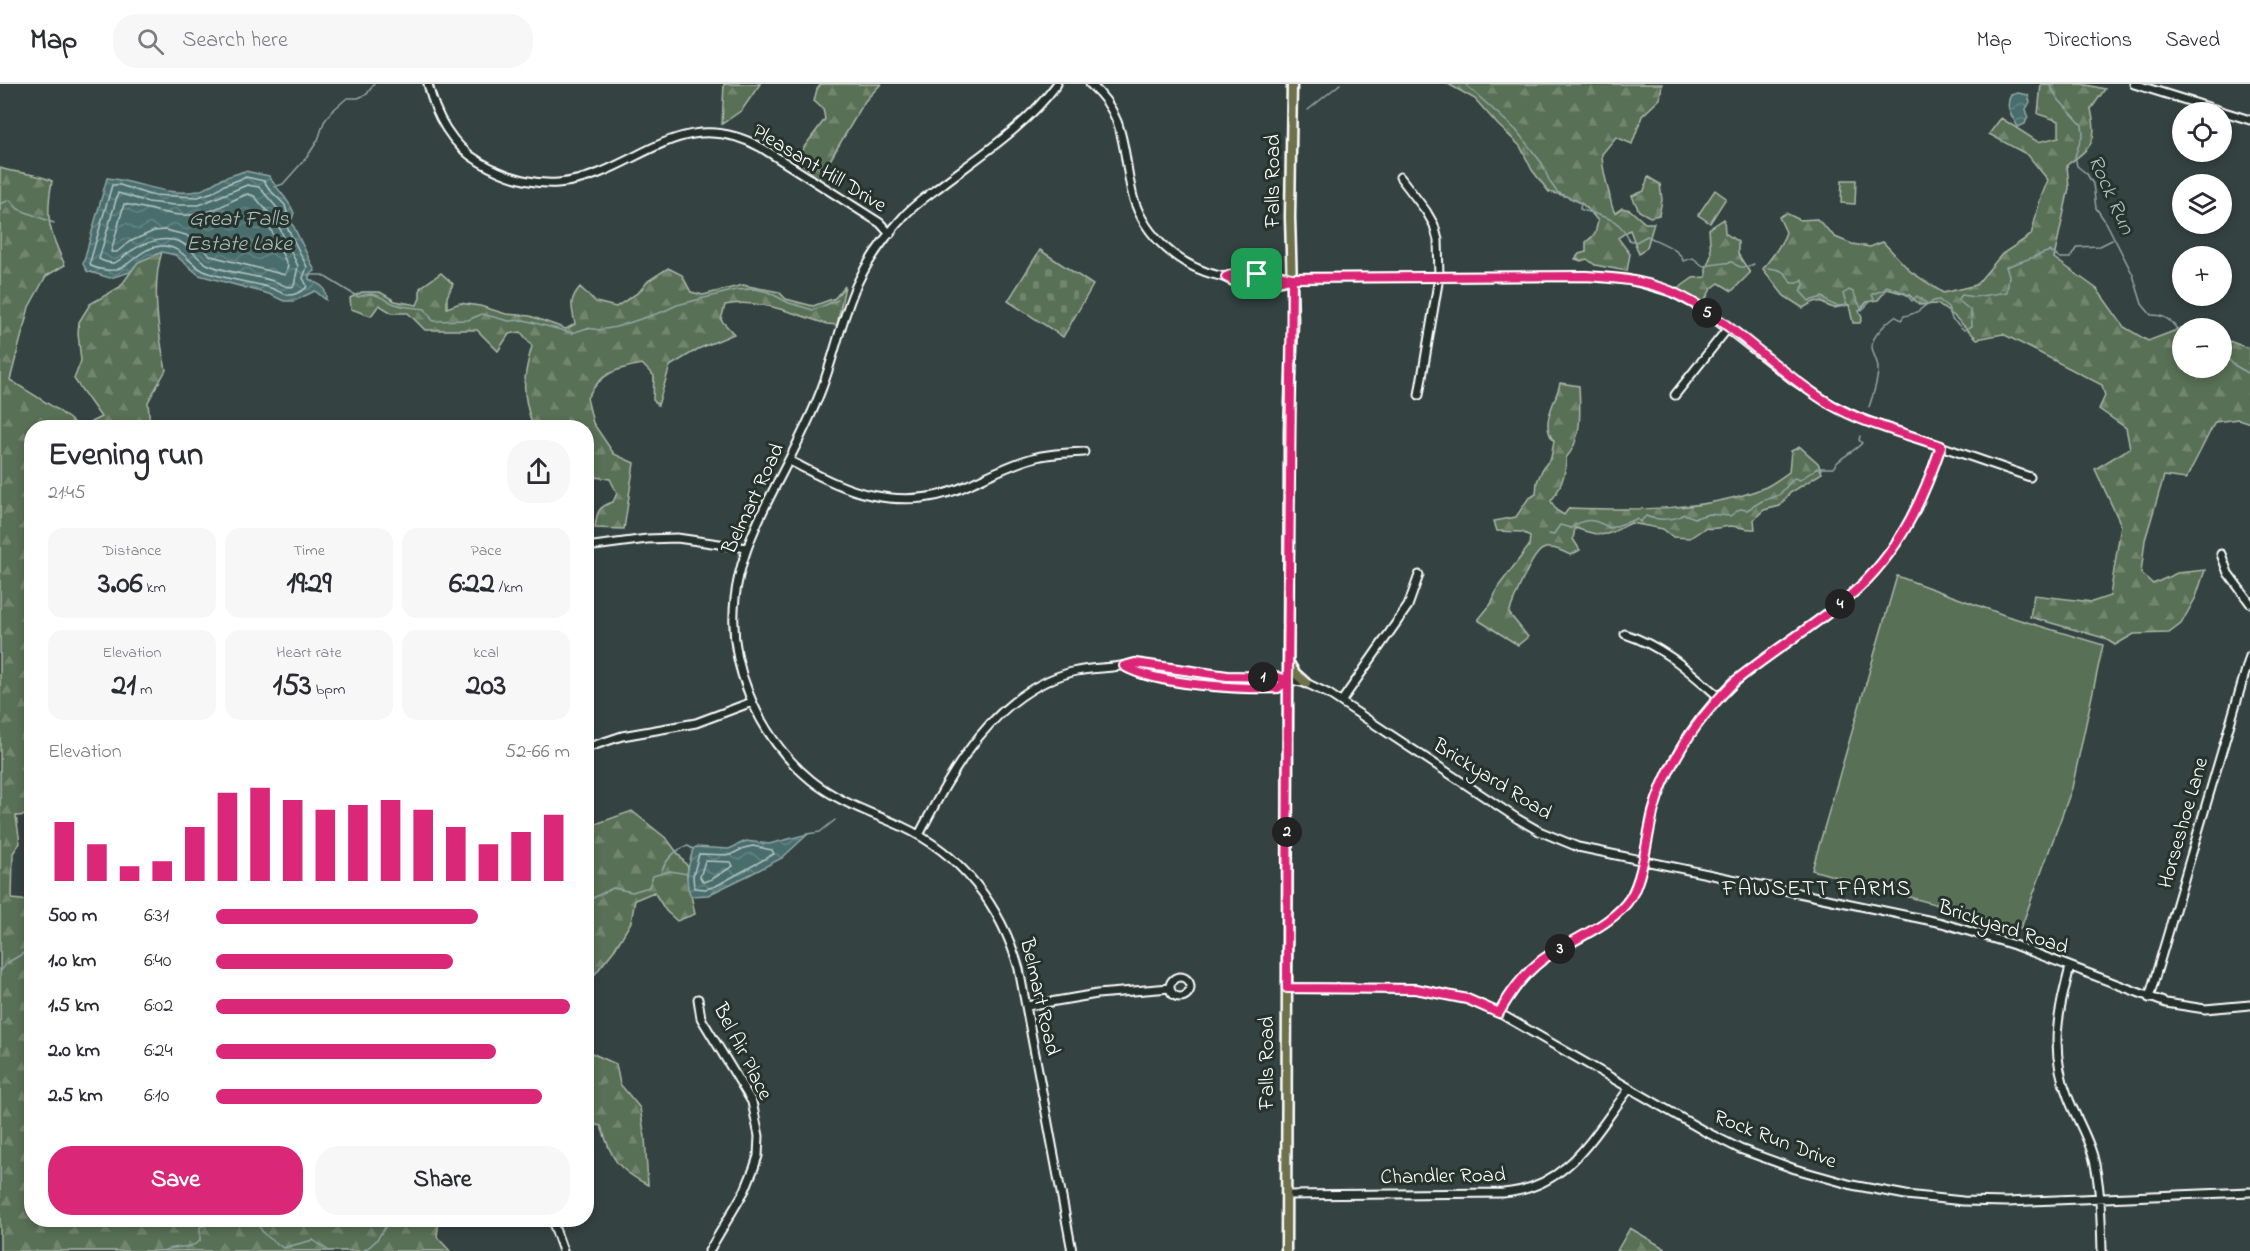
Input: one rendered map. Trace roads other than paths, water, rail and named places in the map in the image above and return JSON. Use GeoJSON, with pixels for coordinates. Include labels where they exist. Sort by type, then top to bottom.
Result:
{"type":"FeatureCollection","features":[{"type":"Feature","properties":{"kind":"main road","name":"Falls Road"},"geometry":{"type":"LineString","coordinates":[[1286,1251],[1292,84]]}},
{"type":"Feature","properties":{"kind":"main road"},"geometry":{"type":"LineString","coordinates":[[1288,662],[1295,673],[1306,683]]}},
{"type":"Feature","properties":{"kind":"street","name":"Pleasant Hill Drive"},"geometry":{"type":"LineString","coordinates":[[428,84],[437,114],[461,147],[475,159],[510,177],[536,183],[560,183],[604,170],[657,144],[685,134],[722,134],[749,141],[762,148],[880,223],[890,234]]}},
{"type":"Feature","properties":{"kind":"street","name":"Belmart Road"},"geometry":{"type":"LineString","coordinates":[[1057,84],[1030,117],[905,215],[871,258],[856,286],[820,393],[790,461],[757,522],[747,548],[735,589],[733,628],[739,665],[752,702],[777,745],[792,763],[811,780],[847,803],[919,835],[960,865],[993,906],[1014,950],[1027,1006],[1072,1251]]}},
{"type":"Feature","properties":{"kind":"street"},"geometry":{"type":"LineString","coordinates":[[1090,84],[1106,100],[1119,121],[1134,198],[1148,228],[1164,248],[1199,270],[1226,277],[1236,283],[1273,285],[1292,278],[1586,276],[1627,279],[1671,292],[1698,306],[1793,380],[1832,405],[1862,419],[2030,477]]}},
{"type":"Feature","properties":{"kind":"street"},"geometry":{"type":"LineString","coordinates":[[2134,84],[2250,120]]}},
{"type":"Feature","properties":{"kind":"street"},"geometry":{"type":"LineString","coordinates":[[1400,177],[1426,211],[1434,225],[1438,240],[1439,277],[1419,395]]}},
{"type":"Feature","properties":{"kind":"street"},"geometry":{"type":"LineString","coordinates":[[1675,395],[1728,328]]}},
{"type":"Feature","properties":{"kind":"street"},"geometry":{"type":"LineString","coordinates":[[1499,1013],[1513,989],[1532,968],[1622,908],[1638,882],[1654,810],[1668,773],[1691,732],[1719,697],[1755,665],[1842,603],[1879,567],[1897,544],[1916,512],[1941,446]]}},
{"type":"Feature","properties":{"kind":"street"},"geometry":{"type":"LineString","coordinates":[[790,461],[857,492],[896,499],[945,494],[1033,458],[1084,452]]}},
{"type":"Feature","properties":{"kind":"street"},"geometry":{"type":"LineString","coordinates":[[594,546],[647,539],[677,538],[747,548]]}},
{"type":"Feature","properties":{"kind":"street"},"geometry":{"type":"LineString","coordinates":[[2221,554],[2228,573],[2250,603]]}},
{"type":"Feature","properties":{"kind":"street"},"geometry":{"type":"LineString","coordinates":[[1341,702],[1408,606],[1419,575]]}},
{"type":"Feature","properties":{"kind":"street"},"geometry":{"type":"LineString","coordinates":[[1625,634],[1647,641],[1673,657],[1719,697]]}},
{"type":"Feature","properties":{"kind":"street","name":"Horseshoe Lane"},"geometry":{"type":"LineString","coordinates":[[2149,998],[2250,656]]}},
{"type":"Feature","properties":{"kind":"street","name":"Brickyard Road"},"geometry":{"type":"LineString","coordinates":[[919,835],[960,764],[985,728],[998,714],[1031,691],[1055,678],[1095,668],[1135,663],[1227,676],[1277,677],[1306,683],[1341,702],[1518,819],[1539,831],[1578,847],[1942,923],[2014,945],[2149,998],[2193,1008],[2235,1008],[2250,1005]]}},
{"type":"Feature","properties":{"kind":"street","name":"Brickyard Road"},"geometry":{"type":"LineString","coordinates":[[1124,666],[1135,673],[1227,687],[1278,688],[1288,680]]}},
{"type":"Feature","properties":{"kind":"street"},"geometry":{"type":"LineString","coordinates":[[594,745],[622,736],[696,723],[752,702]]}},
{"type":"Feature","properties":{"kind":"street"},"geometry":{"type":"LineString","coordinates":[[2070,967],[2058,1016],[2058,1060],[2068,1097],[2092,1153],[2100,1198],[2102,1251]]}},
{"type":"Feature","properties":{"kind":"street"},"geometry":{"type":"LineString","coordinates":[[1027,1006],[1097,994],[1170,988]]}},
{"type":"Feature","properties":{"kind":"street","name":"Rock Run Drive"},"geometry":{"type":"LineString","coordinates":[[1287,988],[1416,989],[1467,999],[1499,1013],[1629,1089],[1740,1149],[1795,1169],[1852,1185],[1906,1195],[1963,1201],[2007,1202],[2250,1192]]}},
{"type":"Feature","properties":{"kind":"street","name":"Bel Air Place"},"geometry":{"type":"LineString","coordinates":[[698,999],[701,1018],[752,1102],[759,1136],[758,1156],[754,1170],[745,1190],[709,1251]]}},
{"type":"Feature","properties":{"kind":"street","name":"Chandler Road"},"geometry":{"type":"LineString","coordinates":[[1286,1195],[1517,1192],[1542,1184],[1570,1165],[1629,1089]]}},
{"type":"Feature","properties":{"kind":"street"},"geometry":{"type":"LineString","coordinates":[[554,1227],[562,1251]]}},
{"type":"Feature","properties":{"kind":"water"},"geometry":{"type":"Polygon","coordinates":[[[2018,93],[2028,95],[2030,102],[2026,109],[2028,116],[2025,124],[2018,127],[2008,104],[2011,95],[2018,93]]]}},
{"type":"Feature","properties":{"kind":"water","name":"Great Falls Estate Lake"},"geometry":{"type":"Polygon","coordinates":[[[245,171],[269,176],[289,203],[294,213],[291,221],[315,271],[309,275],[309,279],[324,288],[326,300],[315,291],[294,301],[284,301],[269,294],[199,275],[175,255],[162,252],[138,262],[130,272],[110,278],[87,271],[83,264],[107,178],[163,190],[186,192],[201,190],[245,171]]]}},
{"type":"Feature","properties":{"kind":"water"},"geometry":{"type":"Polygon","coordinates":[[[808,834],[782,858],[708,895],[691,896],[687,884],[688,873],[693,849],[696,847],[729,849],[746,841],[769,844],[808,834]]]}},
{"type":"Feature","properties":{"kind":"waterway"},"geometry":{"type":"LineString","coordinates":[[274,187],[283,184],[307,157],[331,112],[347,98],[358,98],[367,94],[374,84]]}},
{"type":"Feature","properties":{"kind":"waterway"},"geometry":{"type":"LineString","coordinates":[[1308,110],[1340,84]]}},
{"type":"Feature","properties":{"kind":"waterway"},"geometry":{"type":"LineString","coordinates":[[1465,84],[1516,130],[1541,162],[1557,192],[1581,203],[1580,209],[1614,222],[1620,226],[1629,240],[1636,242],[1647,236],[1674,249],[1683,261],[1693,258],[1703,266],[1732,262],[1743,267],[1754,264]]}},
{"type":"Feature","properties":{"kind":"waterway","name":"Rock Run"},"geometry":{"type":"LineString","coordinates":[[2049,84],[2058,99],[2082,125],[2083,133],[2075,156],[2077,166],[2087,174],[2093,184],[2096,208],[2107,224],[2133,275],[2142,304],[2151,315],[2162,316],[2172,322]]}},
{"type":"Feature","properties":{"kind":"waterway"},"geometry":{"type":"LineString","coordinates":[[0,204],[10,200],[18,209],[54,223]]}},
{"type":"Feature","properties":{"kind":"waterway"},"geometry":{"type":"LineString","coordinates":[[1767,268],[1782,271],[1791,283],[1798,283],[1803,279],[1804,285],[1800,291],[1809,301],[1823,297],[1834,305],[1847,305],[1843,294],[1849,290],[1853,292],[1862,310],[1874,300],[1872,294],[1884,290],[1887,286],[1905,293],[1912,301],[1917,296],[1929,305],[1939,300],[1948,307],[1952,319],[1964,330],[1972,326],[1971,311],[1958,300],[1962,295],[1974,297],[2007,292],[2009,275],[2006,267],[2050,251],[2060,258],[2070,258],[2077,247],[2100,246],[2114,239]]}},
{"type":"Feature","properties":{"kind":"waterway"},"geometry":{"type":"LineString","coordinates":[[308,275],[322,275],[358,297],[369,294],[398,305],[425,309],[433,321],[468,320],[482,314],[509,321],[524,320],[572,333],[587,328],[600,330],[616,327],[677,305],[736,290],[755,289],[768,292],[789,303],[813,310],[838,300]]}},
{"type":"Feature","properties":{"kind":"waterway"},"geometry":{"type":"LineString","coordinates":[[1869,407],[1878,374],[1878,366],[1872,349],[1874,338],[1895,316],[1901,320],[1904,316],[1917,312],[1927,304]]}},
{"type":"Feature","properties":{"kind":"waterway","name":"Rock Run"},"geometry":{"type":"LineString","coordinates":[[2232,363],[2250,374]]}},
{"type":"Feature","properties":{"kind":"waterway"},"geometry":{"type":"LineString","coordinates":[[1549,534],[1553,535],[1560,525],[1571,528],[1590,520],[1610,528],[1637,519],[1640,522],[1646,516],[1665,519],[1676,518],[1684,514],[1695,518],[1709,514],[1730,516],[1740,509],[1747,510],[1779,495],[1794,478],[1800,480],[1817,468],[1833,468],[1862,443],[1859,440],[1860,436]]}},
{"type":"Feature","properties":{"kind":"waterway"},"geometry":{"type":"LineString","coordinates":[[807,834],[820,832],[835,820]]}},
{"type":"Feature","properties":{"kind":"waterway"},"geometry":{"type":"LineString","coordinates":[[661,873],[665,864],[675,853],[688,846],[693,849]]}},
{"type":"Feature","properties":{"kind":"waterway"},"geometry":{"type":"LineString","coordinates":[[594,898],[613,888],[632,892],[649,887],[653,876],[670,871],[687,874]]}},
{"type":"Feature","properties":{"kind":"waterway"},"geometry":{"type":"LineString","coordinates":[[0,972],[7,963],[24,953]]}},
{"type":"Feature","properties":{"kind":"waterway"},"geometry":{"type":"LineString","coordinates":[[162,1251],[186,1247],[200,1241],[200,1227]]}},
{"type":"Feature","properties":{"kind":"waterway"},"geometry":{"type":"LineString","coordinates":[[260,1227],[264,1234],[283,1248],[313,1240],[329,1251]]}},
{"type":"Feature","properties":{"kind":"waterway"},"geometry":{"type":"LineString","coordinates":[[363,1251],[377,1240],[386,1227]]}},
{"type":"Feature","properties":{"kind":"district","name":"FAWSETT FARMS"},"geometry":{"type":"Point","coordinates":[1817,890]}}]}
